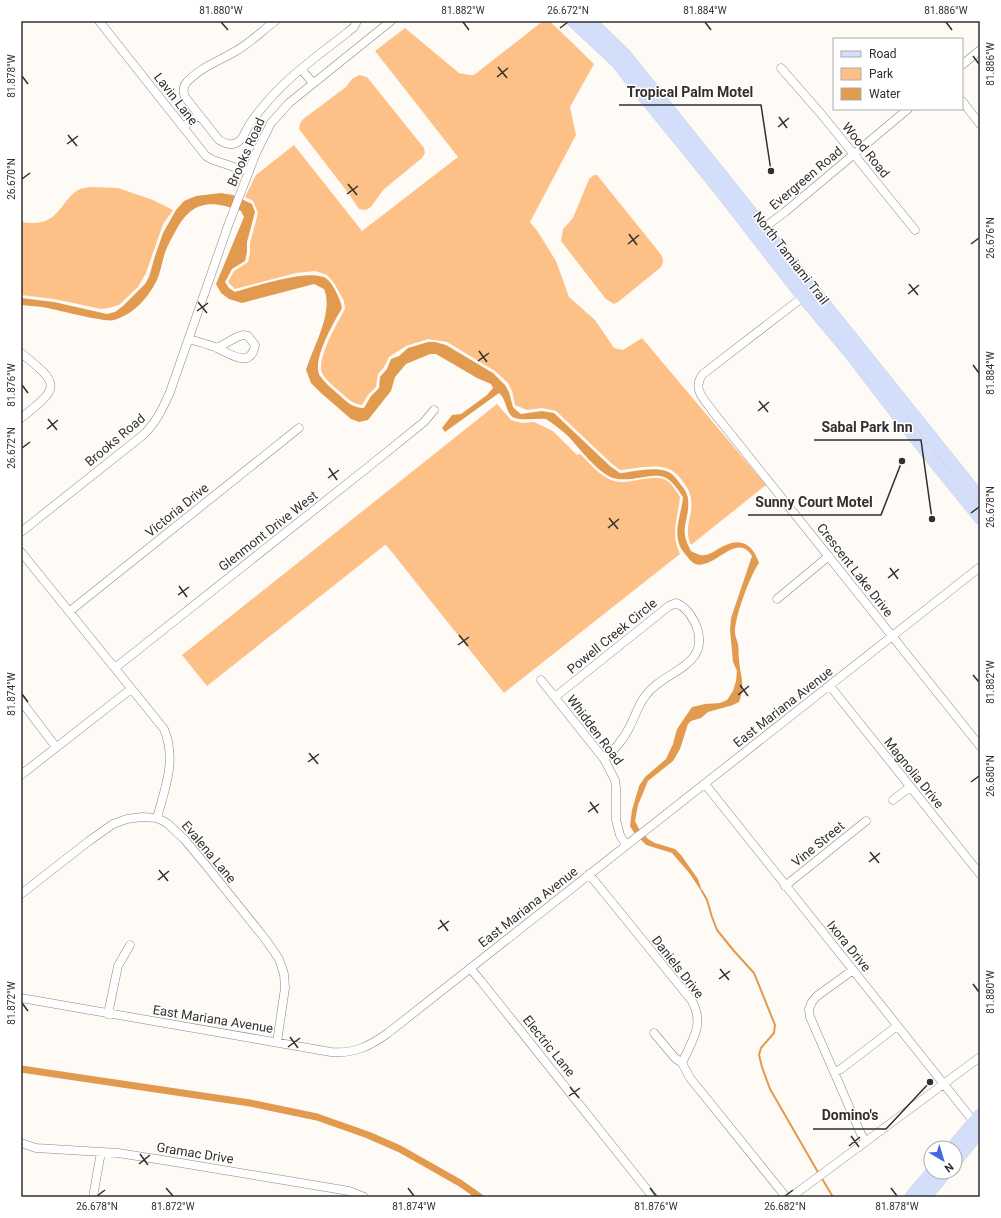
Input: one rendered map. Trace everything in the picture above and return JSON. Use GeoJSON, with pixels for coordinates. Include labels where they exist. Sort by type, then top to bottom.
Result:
{"type":"FeatureCollection","features":[{"type":"Feature","properties":{"kind":"main road"},"geometry":{"type":"LineString","coordinates":[[573,21],[616,62],[626,68],[641,83]]}},
{"type":"Feature","properties":{"kind":"main road","name":"North Tamiami Trail"},"geometry":{"type":"LineString","coordinates":[[590,21],[626,56],[641,83],[760,232],[896,393],[980,498]]}},
{"type":"Feature","properties":{"kind":"main road","name":"North Tamiami Trail"},"geometry":{"type":"LineString","coordinates":[[641,83],[664,103],[760,232],[803,297],[850,353],[980,518]]}},
{"type":"Feature","properties":{"kind":"main road"},"geometry":{"type":"LineString","coordinates":[[868,377],[875,380],[891,394],[896,393]]}},
{"type":"Feature","properties":{"kind":"main road"},"geometry":{"type":"LineString","coordinates":[[890,405],[900,408],[910,418],[916,422],[919,422]]}},
{"type":"Feature","properties":{"kind":"main road"},"geometry":{"type":"LineString","coordinates":[[960,1140],[978,1123]]}},
{"type":"Feature","properties":{"kind":"main road"},"geometry":{"type":"LineString","coordinates":[[963,1145],[978,1123]]}},
{"type":"Feature","properties":{"kind":"main road"},"geometry":{"type":"LineString","coordinates":[[963,1148],[978,1123]]}},
{"type":"Feature","properties":{"kind":"main road"},"geometry":{"type":"LineString","coordinates":[[911,1197],[925,1180]]}},
{"type":"Feature","properties":{"kind":"main road"},"geometry":{"type":"LineString","coordinates":[[920,1197],[934,1180]]}},
{"type":"Feature","properties":{"kind":"main road"},"geometry":{"type":"LineString","coordinates":[[925,1197],[939,1180]]}},
{"type":"Feature","properties":{"kind":"street","name":"Lavin Lane"},"geometry":{"type":"LineString","coordinates":[[99,21],[206,156],[213,160],[249,172]]}},
{"type":"Feature","properties":{"kind":"street"},"geometry":{"type":"LineString","coordinates":[[275,21],[243,46],[202,69],[186,83],[184,87],[183,93],[219,140],[231,145],[237,143],[243,137],[246,129],[270,98],[286,82],[354,27],[356,21]]}},
{"type":"Feature","properties":{"kind":"street","name":"Brooks Road"},"geometry":{"type":"LineString","coordinates":[[21,532],[143,435],[153,425],[170,392],[233,212],[266,131],[276,116],[288,103],[391,21]]}},
{"type":"Feature","properties":{"kind":"street"},"geometry":{"type":"LineString","coordinates":[[963,64],[980,50]]}},
{"type":"Feature","properties":{"kind":"street","name":"Wood Road"},"geometry":{"type":"LineString","coordinates":[[781,68],[822,115],[915,230]]}},
{"type":"Feature","properties":{"kind":"street"},"geometry":{"type":"LineString","coordinates":[[301,69],[313,83]]}},
{"type":"Feature","properties":{"kind":"street"},"geometry":{"type":"LineString","coordinates":[[963,102],[980,124]]}},
{"type":"Feature","properties":{"kind":"street","name":"Evergreen Road"},"geometry":{"type":"LineString","coordinates":[[760,232],[907,110]]}},
{"type":"Feature","properties":{"kind":"street"},"geometry":{"type":"LineString","coordinates":[[184,127],[199,115]]}},
{"type":"Feature","properties":{"kind":"street","name":"Crescent Lake Drive"},"geometry":{"type":"LineString","coordinates":[[803,297],[703,374],[698,380],[697,387],[700,394],[714,413],[980,746]]}},
{"type":"Feature","properties":{"kind":"street"},"geometry":{"type":"LineString","coordinates":[[189,339],[218,348]]}},
{"type":"Feature","properties":{"kind":"street"},"geometry":{"type":"LineString","coordinates":[[21,353],[45,373],[49,378],[51,386],[50,392],[21,418]]}},
{"type":"Feature","properties":{"kind":"street","name":"Glenmont Drive West"},"geometry":{"type":"LineString","coordinates":[[115,668],[424,422],[434,410]]}},
{"type":"Feature","properties":{"kind":"street","name":"Victoria Drive"},"geometry":{"type":"LineString","coordinates":[[70,611],[299,428]]}},
{"type":"Feature","properties":{"kind":"street"},"geometry":{"type":"LineString","coordinates":[[21,552],[161,725],[169,745],[170,762],[157,818],[134,818],[113,824],[88,841],[21,894]]}},
{"type":"Feature","properties":{"kind":"street"},"geometry":{"type":"LineString","coordinates":[[776,599],[829,556]]}},
{"type":"Feature","properties":{"kind":"street","name":"East Mariana Avenue"},"geometry":{"type":"LineString","coordinates":[[21,998],[339,1053],[367,1047],[388,1033],[980,568]]}},
{"type":"Feature","properties":{"kind":"street","name":"Powell Creek Circle"},"geometry":{"type":"LineString","coordinates":[[555,698],[669,606],[676,603],[683,606],[690,614],[697,629],[698,638],[696,654],[691,661],[658,683],[647,694],[626,734],[618,746],[604,760]]}},
{"type":"Feature","properties":{"kind":"street","name":"Whidden Road"},"geometry":{"type":"LineString","coordinates":[[541,680],[604,760],[615,780],[616,820],[620,835],[626,845]]}},
{"type":"Feature","properties":{"kind":"street","name":"Magnolia Drive"},"geometry":{"type":"LineString","coordinates":[[830,686],[980,874]]}},
{"type":"Feature","properties":{"kind":"street"},"geometry":{"type":"LineString","coordinates":[[21,775],[131,689]]}},
{"type":"Feature","properties":{"kind":"street"},"geometry":{"type":"LineString","coordinates":[[21,702],[56,747]]}},
{"type":"Feature","properties":{"kind":"street","name":"Ixora Drive"},"geometry":{"type":"LineString","coordinates":[[705,784],[944,1085],[978,1123]]}},
{"type":"Feature","properties":{"kind":"street"},"geometry":{"type":"LineString","coordinates":[[893,800],[910,787]]}},
{"type":"Feature","properties":{"kind":"street","name":"Evalena Lane"},"geometry":{"type":"LineString","coordinates":[[157,818],[167,822],[185,840],[266,940],[279,959],[284,974],[285,988],[278,1042]]}},
{"type":"Feature","properties":{"kind":"street","name":"Vine Street"},"geometry":{"type":"LineString","coordinates":[[785,886],[866,821]]}},
{"type":"Feature","properties":{"kind":"street","name":"Daniels Drive"},"geometry":{"type":"LineString","coordinates":[[589,874],[688,996],[695,1008],[698,1022],[697,1030],[682,1062]]}},
{"type":"Feature","properties":{"kind":"street"},"geometry":{"type":"LineString","coordinates":[[108,1014],[118,966],[130,945]]}},
{"type":"Feature","properties":{"kind":"street","name":"Electric Lane"},"geometry":{"type":"LineString","coordinates":[[470,968],[653,1197]]}},
{"type":"Feature","properties":{"kind":"street"},"geometry":{"type":"LineString","coordinates":[[853,970],[817,996],[809,1009],[810,1017],[866,1142]]}},
{"type":"Feature","properties":{"kind":"street"},"geometry":{"type":"LineString","coordinates":[[834,1072],[897,1026]]}},
{"type":"Feature","properties":{"kind":"street"},"geometry":{"type":"LineString","coordinates":[[654,1033],[675,1058],[682,1062],[690,1078],[786,1197]]}},
{"type":"Feature","properties":{"kind":"street"},"geometry":{"type":"LineString","coordinates":[[791,1197],[980,1057]]}},
{"type":"Feature","properties":{"kind":"street","name":"Gramac Drive"},"geometry":{"type":"LineString","coordinates":[[21,1143],[36,1148],[101,1152],[169,1161],[310,1184],[364,1197]]}},
{"type":"Feature","properties":{"kind":"street"},"geometry":{"type":"LineString","coordinates":[[93,1197],[101,1152]]}},
{"type":"Feature","properties":{"kind":"green space"},"geometry":{"type":"Polygon","coordinates":[[[543,21],[549,21],[594,64],[570,107],[576,135],[530,222],[556,261],[569,297],[595,320],[614,348],[623,350],[642,338],[766,485],[691,545],[688,536],[691,511],[690,496],[686,486],[670,469],[663,467],[641,467],[620,470],[556,411],[542,408],[527,410],[515,405],[512,391],[508,383],[495,371],[447,342],[428,339],[406,346],[389,357],[384,367],[378,374],[376,387],[368,395],[362,405],[358,404],[347,398],[325,378],[322,373],[322,359],[325,350],[345,309],[344,301],[334,283],[327,275],[315,271],[296,273],[235,289],[228,282],[234,271],[248,262],[250,243],[258,213],[253,201],[245,197],[256,175],[294,145],[362,231],[458,157],[375,51],[405,28],[459,73],[474,75],[543,21]]]}},
{"type":"Feature","properties":{"kind":"green space"},"geometry":{"type":"Polygon","coordinates":[[[359,75],[367,77],[424,148],[425,153],[422,158],[383,190],[371,207],[366,210],[359,209],[299,129],[302,120],[346,87],[352,79],[359,75]]]}},
{"type":"Feature","properties":{"kind":"green space"},"geometry":{"type":"Polygon","coordinates":[[[594,175],[597,175],[659,252],[663,260],[660,268],[614,304],[605,298],[561,241],[563,229],[573,218],[589,179],[594,175]]]}},
{"type":"Feature","properties":{"kind":"green space"},"geometry":{"type":"Polygon","coordinates":[[[93,187],[118,188],[153,200],[173,210],[163,224],[146,273],[138,287],[119,305],[101,309],[54,299],[21,295],[21,221],[33,223],[48,220],[54,216],[67,200],[78,190],[93,187]]]}},
{"type":"Feature","properties":{"kind":"green space"},"geometry":{"type":"Polygon","coordinates":[[[497,404],[511,420],[522,423],[534,422],[553,431],[577,455],[580,454],[600,473],[609,479],[628,482],[657,478],[664,479],[669,482],[680,497],[675,533],[677,547],[680,554],[504,693],[385,545],[207,686],[182,655],[497,404]]]}},
{"type":"Feature","properties":{"kind":"water"},"geometry":{"type":"Polygon","coordinates":[[[221,193],[233,195],[252,204],[255,212],[247,242],[245,261],[232,269],[225,282],[229,288],[235,292],[282,279],[309,275],[327,279],[334,288],[342,308],[321,352],[318,369],[320,376],[324,381],[350,404],[356,407],[364,408],[371,396],[379,388],[380,377],[387,369],[391,359],[399,356],[408,348],[428,342],[446,345],[493,373],[505,385],[509,392],[513,407],[521,414],[542,411],[554,413],[610,466],[620,473],[655,469],[668,472],[673,475],[688,496],[685,535],[691,551],[700,555],[707,555],[723,546],[738,542],[747,545],[754,552],[759,563],[751,577],[737,616],[735,634],[742,680],[742,690],[739,702],[708,712],[701,718],[691,721],[688,724],[680,749],[673,761],[648,781],[638,805],[635,821],[639,829],[648,839],[655,843],[675,849],[681,855],[698,879],[703,894],[690,874],[672,853],[646,845],[633,831],[630,826],[632,810],[639,786],[645,777],[666,759],[673,744],[677,729],[692,707],[720,703],[727,700],[733,691],[737,671],[733,662],[730,630],[731,618],[752,556],[746,549],[739,548],[732,549],[710,562],[695,564],[683,552],[678,542],[677,529],[683,497],[672,482],[662,476],[620,479],[607,475],[589,460],[568,436],[546,419],[523,419],[512,417],[508,411],[504,399],[499,393],[445,432],[442,428],[452,415],[461,414],[487,395],[493,388],[491,384],[477,378],[436,354],[430,354],[406,364],[395,377],[391,391],[368,420],[359,422],[351,419],[311,383],[306,370],[325,319],[326,298],[324,289],[314,284],[242,303],[229,299],[221,293],[216,284],[244,217],[241,211],[229,207],[210,204],[194,209],[187,215],[180,223],[169,244],[157,280],[145,299],[128,314],[114,320],[101,320],[42,307],[21,305],[21,298],[54,302],[107,314],[115,312],[145,284],[149,277],[163,233],[176,210],[184,201],[196,196],[221,193]]]}},
{"type":"Feature","properties":{"kind":"waterway"},"geometry":{"type":"LineString","coordinates":[[702,891],[707,900],[717,930],[754,973],[775,1025],[774,1033],[761,1048],[759,1055],[762,1067],[770,1089],[819,1174]]}},
{"type":"Feature","properties":{"kind":"waterway"},"geometry":{"type":"LineString","coordinates":[[21,1069],[250,1103],[317,1117],[368,1135],[400,1149],[460,1183],[480,1197]]}},
{"type":"Feature","properties":{"kind":"waterway"},"geometry":{"type":"LineString","coordinates":[[821,1177],[833,1197]]}},
{"type":"Feature","properties":{"kind":"place","name":"Tropical Palm Motel"},"geometry":{"type":"Point","coordinates":[771,171]}},
{"type":"Feature","properties":{"kind":"place","name":"Sunny Court Motel"},"geometry":{"type":"Point","coordinates":[902,461]}},
{"type":"Feature","properties":{"kind":"place","name":"Sabal Park Inn"},"geometry":{"type":"Point","coordinates":[932,519]}},
{"type":"Feature","properties":{"kind":"place","name":"Domino's"},"geometry":{"type":"Point","coordinates":[930,1082]}}]}
